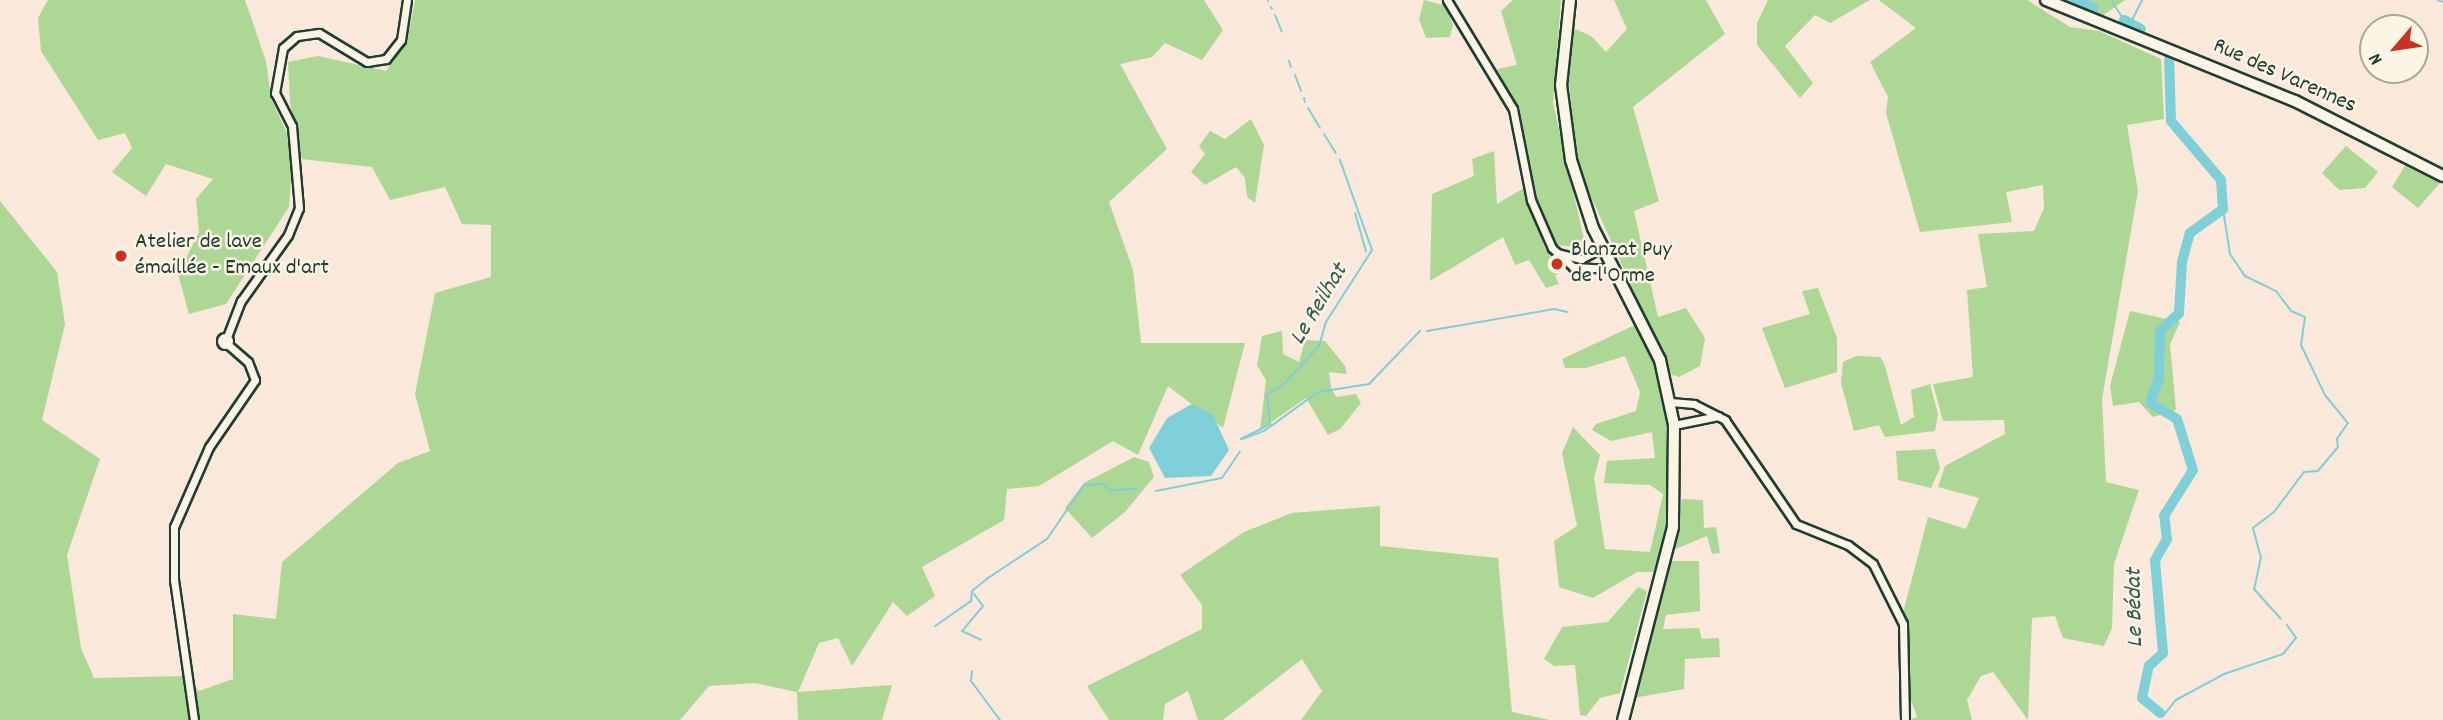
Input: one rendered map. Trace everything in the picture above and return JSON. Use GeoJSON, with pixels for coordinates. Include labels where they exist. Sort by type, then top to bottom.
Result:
{"type":"FeatureCollection","features":[{"type":"Feature","properties":{"kind":"main road"},"geometry":{"type":"LineString","coordinates":[[1570,0],[1562,52],[1563,123],[1580,195],[1602,248],[1651,340],[1671,402],[1674,425],[1673,527],[1623,720]]}},
{"type":"Feature","properties":{"kind":"main road","name":"Rue des Varennes"},"geometry":{"type":"LineString","coordinates":[[2046,0],[2295,101],[2443,176]]}},
{"type":"Feature","properties":{"kind":"street"},"geometry":{"type":"LineString","coordinates":[[194,720],[174,580],[176,519],[209,447],[253,384],[253,371],[227,341],[242,301],[288,235],[299,208],[292,126],[275,93],[283,48],[297,36],[319,33],[367,62],[386,59],[401,40],[407,0]]}},
{"type":"Feature","properties":{"kind":"street"},"geometry":{"type":"LineString","coordinates":[[1447,0],[1513,108],[1531,200],[1556,253],[1573,267],[1613,269]]}},
{"type":"Feature","properties":{"kind":"street"},"geometry":{"type":"LineString","coordinates":[[1556,253],[1581,259],[1602,248]]}},
{"type":"Feature","properties":{"kind":"street"},"geometry":{"type":"LineString","coordinates":[[1671,402],[1694,404],[1722,418],[1796,524],[1853,547],[1877,569],[1903,624],[1905,720]]}},
{"type":"Feature","properties":{"kind":"street"},"geometry":{"type":"LineString","coordinates":[[1674,425],[1704,415],[1722,418]]}},
{"type":"Feature","properties":{"kind":"green space"},"geometry":{"type":"Polygon","coordinates":[[[48,0],[245,0],[266,61],[271,99],[286,131],[292,163],[289,207],[226,304],[189,314],[178,274],[199,232],[196,199],[213,179],[166,164],[146,196],[112,172],[132,148],[125,133],[98,140],[41,51],[38,18],[48,0]]]}},
{"type":"Feature","properties":{"kind":"green space"},"geometry":{"type":"Polygon","coordinates":[[[415,0],[1204,0],[1223,30],[1202,60],[1165,43],[1152,57],[1120,64],[1167,149],[1109,202],[1133,270],[1141,343],[1245,343],[1223,428],[1168,386],[1138,455],[1113,441],[1039,486],[1007,489],[1004,520],[922,567],[935,596],[907,616],[893,602],[852,666],[838,638],[819,643],[798,692],[892,685],[882,720],[798,720],[797,692],[755,683],[709,686],[680,720],[0,720],[0,201],[57,272],[65,324],[42,420],[100,459],[67,555],[81,648],[94,678],[186,676],[199,691],[233,679],[233,614],[276,619],[282,562],[398,463],[430,451],[415,394],[435,293],[491,277],[491,225],[462,224],[445,187],[390,200],[372,167],[302,159],[290,103],[288,62],[318,56],[386,71],[407,42],[415,0]]]}},
{"type":"Feature","properties":{"kind":"green space"},"geometry":{"type":"Polygon","coordinates":[[[1424,0],[1446,6],[1453,25],[1450,37],[1426,38],[1419,19],[1424,0]]]}},
{"type":"Feature","properties":{"kind":"green space"},"geometry":{"type":"Polygon","coordinates":[[[1513,0],[1561,0],[1553,103],[1586,248],[1556,245],[1535,200],[1519,112],[1497,69],[1517,65],[1501,11],[1513,0]]]}},
{"type":"Feature","properties":{"kind":"green space"},"geometry":{"type":"Polygon","coordinates":[[[1614,0],[1706,0],[1725,34],[1633,107],[1659,201],[1634,211],[1658,317],[1686,308],[1705,338],[1700,366],[1679,377],[1672,375],[1577,166],[1568,73],[1573,28],[1591,36],[1606,52],[1627,29],[1614,0]]]}},
{"type":"Feature","properties":{"kind":"green space"},"geometry":{"type":"Polygon","coordinates":[[[1768,0],[1870,0],[1830,23],[1815,15],[1785,46],[1813,83],[1800,98],[1757,45],[1757,23],[1768,0]]]}},
{"type":"Feature","properties":{"kind":"green space"},"geometry":{"type":"Polygon","coordinates":[[[1879,0],[2027,0],[2070,27],[2099,31],[2161,59],[2164,119],[2127,125],[2138,191],[2102,399],[2106,482],[2139,490],[2114,564],[2112,628],[2104,646],[2063,638],[2055,616],[2032,618],[2028,720],[1993,672],[1981,676],[1967,700],[1972,720],[1910,720],[1917,717],[1906,686],[1908,635],[1903,613],[1928,517],[1966,529],[1979,498],[1938,487],[1945,466],[2005,434],[2004,420],[1943,421],[1933,384],[1973,377],[1967,290],[1987,287],[1978,234],[2034,231],[2044,208],[2043,185],[2006,192],[2012,222],[1920,232],[1886,113],[1888,97],[1870,62],[1916,28],[1879,0]]]}},
{"type":"Feature","properties":{"kind":"green space"},"geometry":{"type":"Polygon","coordinates":[[[2064,0],[2125,0],[2102,16],[2064,0]]]}},
{"type":"Feature","properties":{"kind":"green space"},"geometry":{"type":"Polygon","coordinates":[[[1251,119],[1264,145],[1255,203],[1247,197],[1245,178],[1236,167],[1205,185],[1191,172],[1205,154],[1199,146],[1210,131],[1225,139],[1251,119]]]}},
{"type":"Feature","properties":{"kind":"green space"},"geometry":{"type":"Polygon","coordinates":[[[2346,146],[2378,172],[2365,188],[2339,190],[2322,173],[2346,146]]]}},
{"type":"Feature","properties":{"kind":"green space"},"geometry":{"type":"Polygon","coordinates":[[[1494,151],[1497,204],[1524,188],[1545,249],[1563,268],[1555,276],[1559,284],[1546,288],[1529,260],[1515,265],[1503,237],[1430,281],[1432,194],[1474,176],[1472,159],[1494,151]]]}},
{"type":"Feature","properties":{"kind":"green space"},"geometry":{"type":"Polygon","coordinates":[[[2405,166],[2440,183],[2418,208],[2392,187],[2405,166]]]}},
{"type":"Feature","properties":{"kind":"green space"},"geometry":{"type":"Polygon","coordinates":[[[1818,288],[1837,338],[1837,372],[1785,388],[1762,328],[1810,314],[1802,291],[1818,288]]]}},
{"type":"Feature","properties":{"kind":"green space"},"geometry":{"type":"Polygon","coordinates":[[[2130,311],[2180,322],[2170,344],[2176,410],[2153,417],[2139,402],[2113,406],[2110,386],[2130,311]]]}},
{"type":"Feature","properties":{"kind":"green space"},"geometry":{"type":"Polygon","coordinates":[[[1635,325],[1653,358],[1666,405],[1673,508],[1658,572],[1637,572],[1593,598],[1559,587],[1554,541],[1577,526],[1562,453],[1573,427],[1600,455],[1594,478],[1605,549],[1650,552],[1663,494],[1650,485],[1604,483],[1607,461],[1655,458],[1652,432],[1611,441],[1592,430],[1596,424],[1636,411],[1640,392],[1625,356],[1586,368],[1565,368],[1562,359],[1635,325]]]}},
{"type":"Feature","properties":{"kind":"green space"},"geometry":{"type":"Polygon","coordinates":[[[1282,331],[1283,354],[1299,362],[1305,340],[1325,341],[1345,366],[1347,374],[1329,372],[1331,387],[1336,397],[1356,394],[1361,403],[1340,429],[1328,435],[1306,398],[1260,430],[1266,380],[1257,365],[1262,336],[1282,331]]]}},
{"type":"Feature","properties":{"kind":"green space"},"geometry":{"type":"Polygon","coordinates":[[[1856,356],[1880,357],[1884,363],[1901,425],[1914,417],[1911,390],[1930,384],[1938,414],[1935,431],[1885,437],[1879,425],[1854,431],[1841,383],[1843,362],[1856,356]]]}},
{"type":"Feature","properties":{"kind":"green space"},"geometry":{"type":"Polygon","coordinates":[[[1935,449],[1940,468],[1931,488],[1898,480],[1896,451],[1935,449]]]}},
{"type":"Feature","properties":{"kind":"green space"},"geometry":{"type":"Polygon","coordinates":[[[1134,457],[1149,462],[1154,477],[1125,512],[1092,538],[1065,508],[1084,483],[1134,457]]]}},
{"type":"Feature","properties":{"kind":"green space"},"geometry":{"type":"Polygon","coordinates":[[[1682,499],[1703,500],[1704,528],[1716,527],[1720,553],[1712,554],[1707,536],[1673,550],[1682,499]]]}},
{"type":"Feature","properties":{"kind":"green space"},"geometry":{"type":"Polygon","coordinates":[[[1380,506],[1380,546],[1498,558],[1512,712],[1550,720],[1301,720],[1322,691],[1302,659],[1223,720],[1198,720],[1188,691],[1165,704],[1163,720],[1109,720],[1087,686],[1202,629],[1202,605],[1180,575],[1244,532],[1292,513],[1380,506]]]}},
{"type":"Feature","properties":{"kind":"green space"},"geometry":{"type":"Polygon","coordinates":[[[1670,561],[1699,561],[1700,611],[1666,615],[1663,629],[1699,628],[1702,639],[1719,638],[1720,657],[1685,659],[1684,689],[1633,698],[1670,561]]]}},
{"type":"Feature","properties":{"kind":"green space"},"geometry":{"type":"Polygon","coordinates":[[[1638,587],[1647,591],[1620,693],[1600,698],[1586,716],[1580,715],[1575,665],[1554,666],[1544,659],[1562,627],[1608,622],[1638,587]]]}},
{"type":"Feature","properties":{"kind":"water"},"geometry":{"type":"Polygon","coordinates":[[[1192,404],[1213,415],[1229,450],[1211,476],[1165,478],[1149,448],[1167,418],[1192,404]]]}},
{"type":"Feature","properties":{"kind":"waterway","name":"Le Bédat"},"geometry":{"type":"LineString","coordinates":[[2076,0],[2093,8]]}},
{"type":"Feature","properties":{"kind":"waterway"},"geometry":{"type":"LineString","coordinates":[[2111,0],[2124,20]]}},
{"type":"Feature","properties":{"kind":"waterway"},"geometry":{"type":"LineString","coordinates":[[2131,22],[2142,0]]}},
{"type":"Feature","properties":{"kind":"waterway"},"geometry":{"type":"LineString","coordinates":[[2438,0],[2443,2]]}},
{"type":"Feature","properties":{"kind":"waterway","name":"Le Reilhat"},"geometry":{"type":"LineString","coordinates":[[1275,15],[1282,32]]}},
{"type":"Feature","properties":{"kind":"waterway","name":"Le Bédat"},"geometry":{"type":"LineString","coordinates":[[2124,20],[2141,29]]}},
{"type":"Feature","properties":{"kind":"waterway","name":"Le Bédat"},"geometry":{"type":"LineString","coordinates":[[2160,713],[2142,698],[2149,666],[2163,653],[2155,560],[2167,539],[2164,516],[2193,470],[2177,419],[2150,403],[2159,378],[2160,331],[2179,313],[2182,262],[2190,233],[2223,209],[2221,180],[2171,121],[2169,59]]}},
{"type":"Feature","properties":{"kind":"waterway","name":"Le Reilhat"},"geometry":{"type":"LineString","coordinates":[[1289,61],[1291,67]]}},
{"type":"Feature","properties":{"kind":"waterway","name":"Le Reilhat"},"geometry":{"type":"LineString","coordinates":[[1295,75],[1301,91]]}},
{"type":"Feature","properties":{"kind":"waterway","name":"Le Reilhat"},"geometry":{"type":"LineString","coordinates":[[1304,98],[1305,102]]}},
{"type":"Feature","properties":{"kind":"waterway","name":"Le Reilhat"},"geometry":{"type":"LineString","coordinates":[[1308,108],[1320,128]]}},
{"type":"Feature","properties":{"kind":"waterway","name":"Le Reilhat"},"geometry":{"type":"LineString","coordinates":[[1324,134],[1336,153]]}},
{"type":"Feature","properties":{"kind":"waterway","name":"Le Reilhat"},"geometry":{"type":"LineString","coordinates":[[1241,439],[1270,424],[1267,394],[1284,384],[1319,346],[1326,322],[1372,250],[1340,160]]}},
{"type":"Feature","properties":{"kind":"waterway","name":"Le Bédat"},"geometry":{"type":"LineString","coordinates":[[2223,209],[2230,254],[2245,276],[2276,291],[2291,311],[2305,317],[2301,345],[2325,395],[2348,423],[2337,439],[2338,447],[2318,471],[2304,472],[2274,512],[2253,528],[2261,557],[2254,589],[2281,619]]}},
{"type":"Feature","properties":{"kind":"waterway"},"geometry":{"type":"LineString","coordinates":[[1355,213],[1366,251]]}},
{"type":"Feature","properties":{"kind":"waterway"},"geometry":{"type":"LineString","coordinates":[[1427,331],[1554,309],[1568,312]]}},
{"type":"Feature","properties":{"kind":"waterway"},"geometry":{"type":"LineString","coordinates":[[1242,439],[1264,431],[1318,392],[1369,384],[1420,331]]}},
{"type":"Feature","properties":{"kind":"waterway","name":"Le Reilhat"},"geometry":{"type":"LineString","coordinates":[[1156,491],[1222,478],[1240,451]]}},
{"type":"Feature","properties":{"kind":"waterway","name":"Le Reilhat"},"geometry":{"type":"LineString","coordinates":[[935,626],[971,601],[972,591],[988,578],[1047,539],[1084,485],[1104,484],[1110,491],[1137,488]]}},
{"type":"Feature","properties":{"kind":"waterway","name":"Le Reilhat"},"geometry":{"type":"LineString","coordinates":[[974,594],[983,606],[962,631],[981,640]]}},
{"type":"Feature","properties":{"kind":"waterway"},"geometry":{"type":"LineString","coordinates":[[2163,716],[2176,700],[2224,674],[2283,654],[2296,638],[2287,625]]}},
{"type":"Feature","properties":{"kind":"waterway"},"geometry":{"type":"LineString","coordinates":[[972,671],[971,681],[1000,720]]}},
{"type":"Feature","properties":{"kind":"place","name":"Atelier de lave émaillée - Emaux d'art"},"geometry":{"type":"Point","coordinates":[121,256]}},
{"type":"Feature","properties":{"kind":"place","name":"Blanzat Puy de l'Orme"},"geometry":{"type":"Point","coordinates":[1557,264]}}]}
